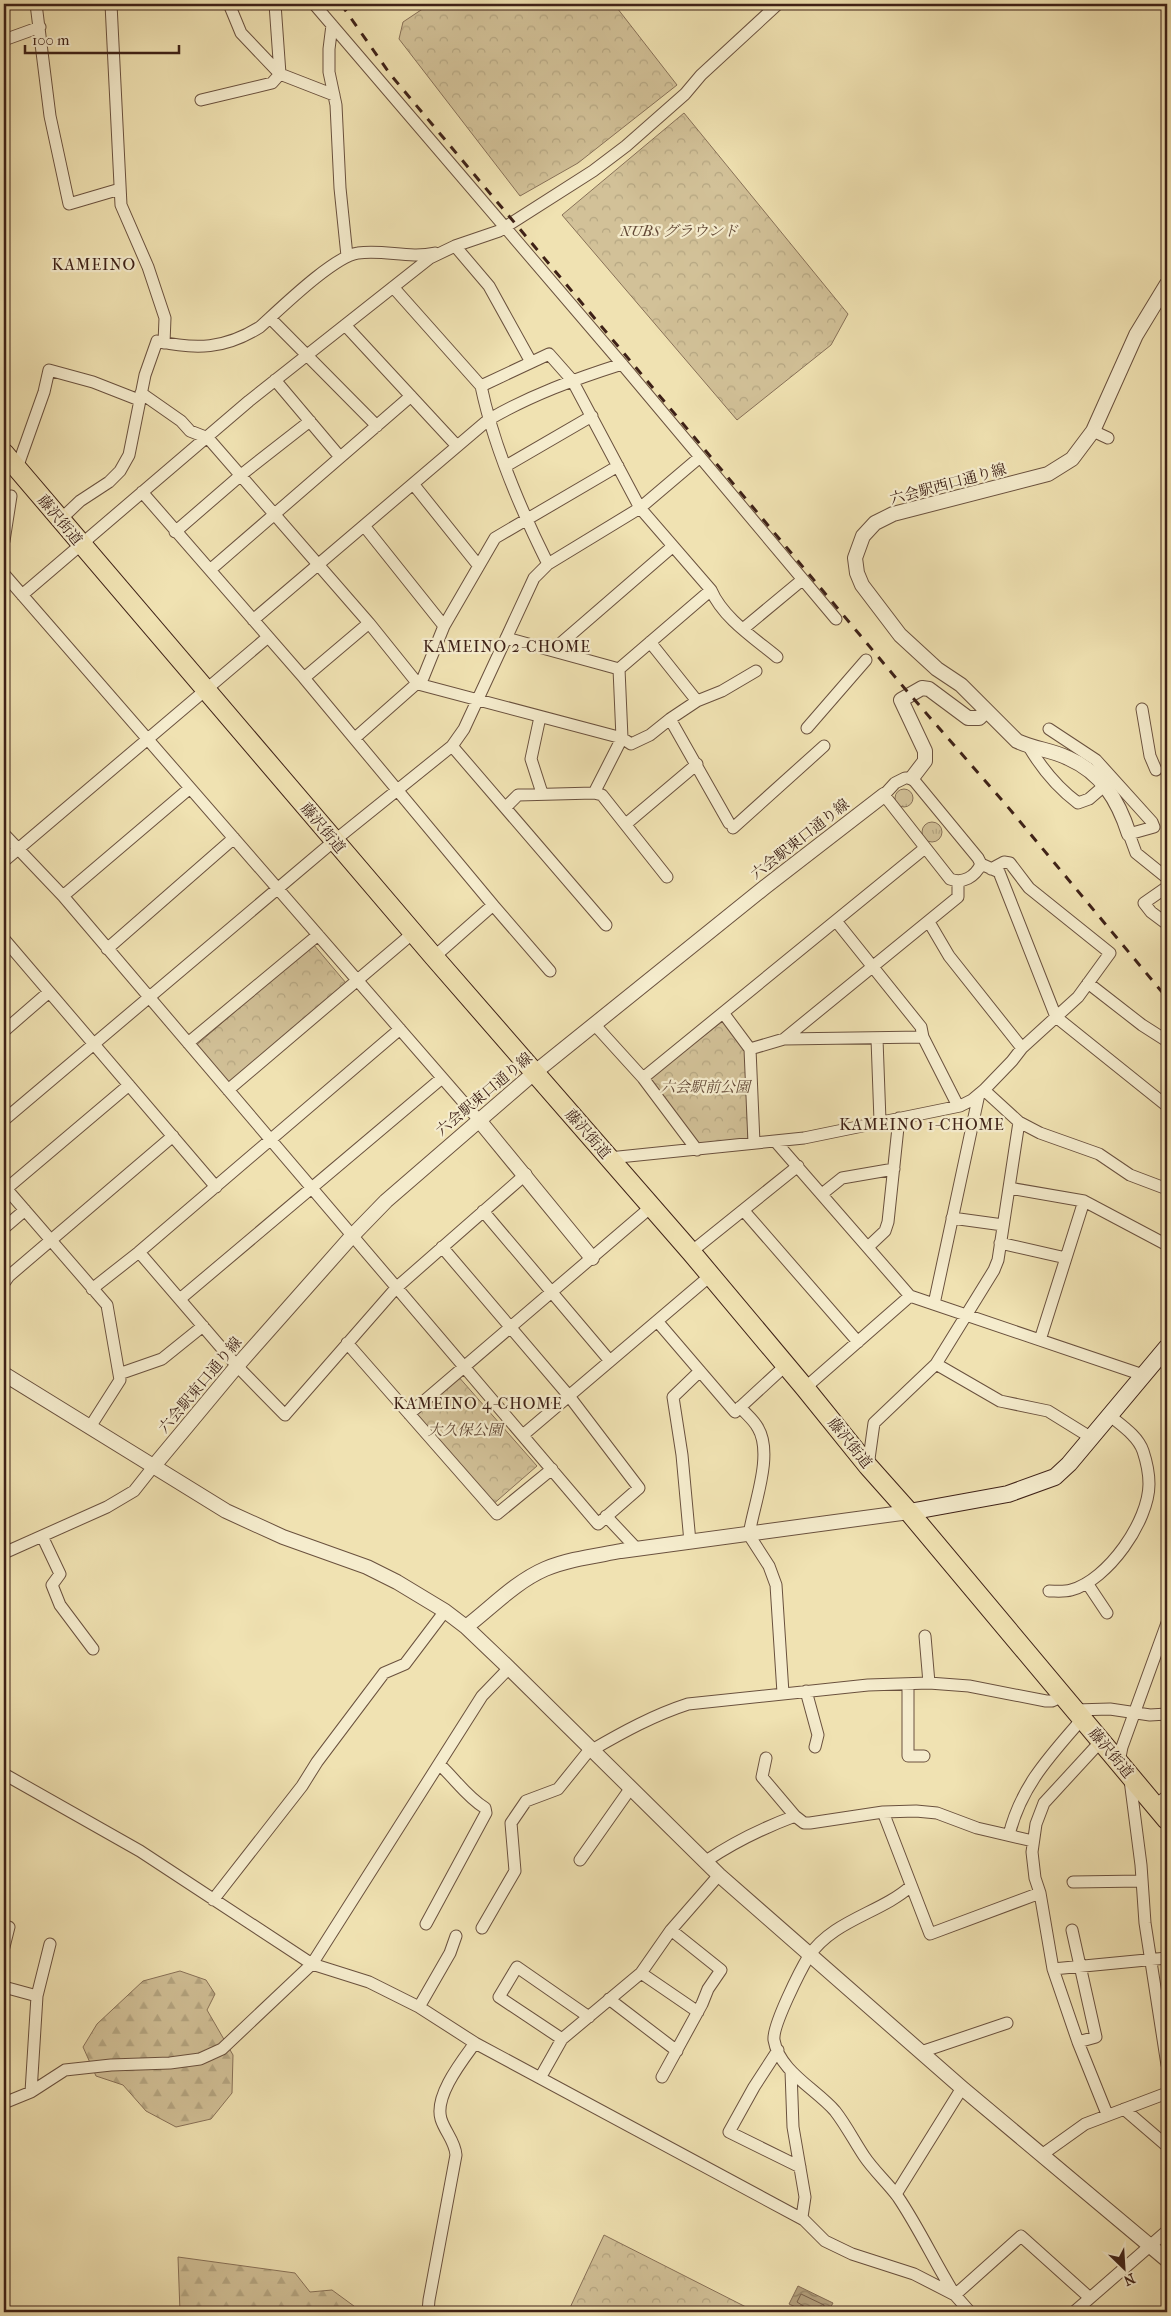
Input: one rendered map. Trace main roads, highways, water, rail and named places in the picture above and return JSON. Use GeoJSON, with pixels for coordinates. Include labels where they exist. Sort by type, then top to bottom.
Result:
{"type":"FeatureCollection","features":[{"type":"Feature","properties":{"kind":"highway","name":"藤沢街道"},"geometry":{"type":"LineString","coordinates":[[4,453],[10,471],[60,520],[434,957],[691,1252],[806,1388],[868,1466],[909,1512],[1124,1768],[1163,1807]]}},
{"type":"Feature","properties":{"kind":"main road"},"geometry":{"type":"LineString","coordinates":[[909,1512],[1008,1494],[1041,1484],[1055,1477],[1069,1464],[1167,1347]]}},
{"type":"Feature","properties":{"kind":"water"},"geometry":{"type":"Polygon","coordinates":[[[798,2286],[833,2303],[828,2312],[806,2312],[789,2304],[798,2286]]]}},
{"type":"Feature","properties":{"kind":"railway"},"geometry":{"type":"LineString","coordinates":[[341,4],[390,74],[906,690],[1007,806],[1167,998]]}},
{"type":"Feature","properties":{"kind":"district","name":"KAMEINO"},"geometry":{"type":"Point","coordinates":[94,264]}},
{"type":"Feature","properties":{"kind":"district","name":"KAMEINO 2-CHOME"},"geometry":{"type":"Point","coordinates":[507,646]}},
{"type":"Feature","properties":{"kind":"district","name":"KAMEINO 1-CHOME"},"geometry":{"type":"Point","coordinates":[922,1124]}},
{"type":"Feature","properties":{"kind":"district","name":"KAMEINO 4-CHOME"},"geometry":{"type":"Point","coordinates":[478,1403]}},
{"type":"Feature","properties":{"kind":"park label","name":"NUBS グラウンド"},"geometry":{"type":"Point","coordinates":[679,231]}},
{"type":"Feature","properties":{"kind":"park label","name":"六会駅前公園"},"geometry":{"type":"Point","coordinates":[705,1087]}},
{"type":"Feature","properties":{"kind":"park label","name":"大久保公園"},"geometry":{"type":"Point","coordinates":[465,1430]}}]}
